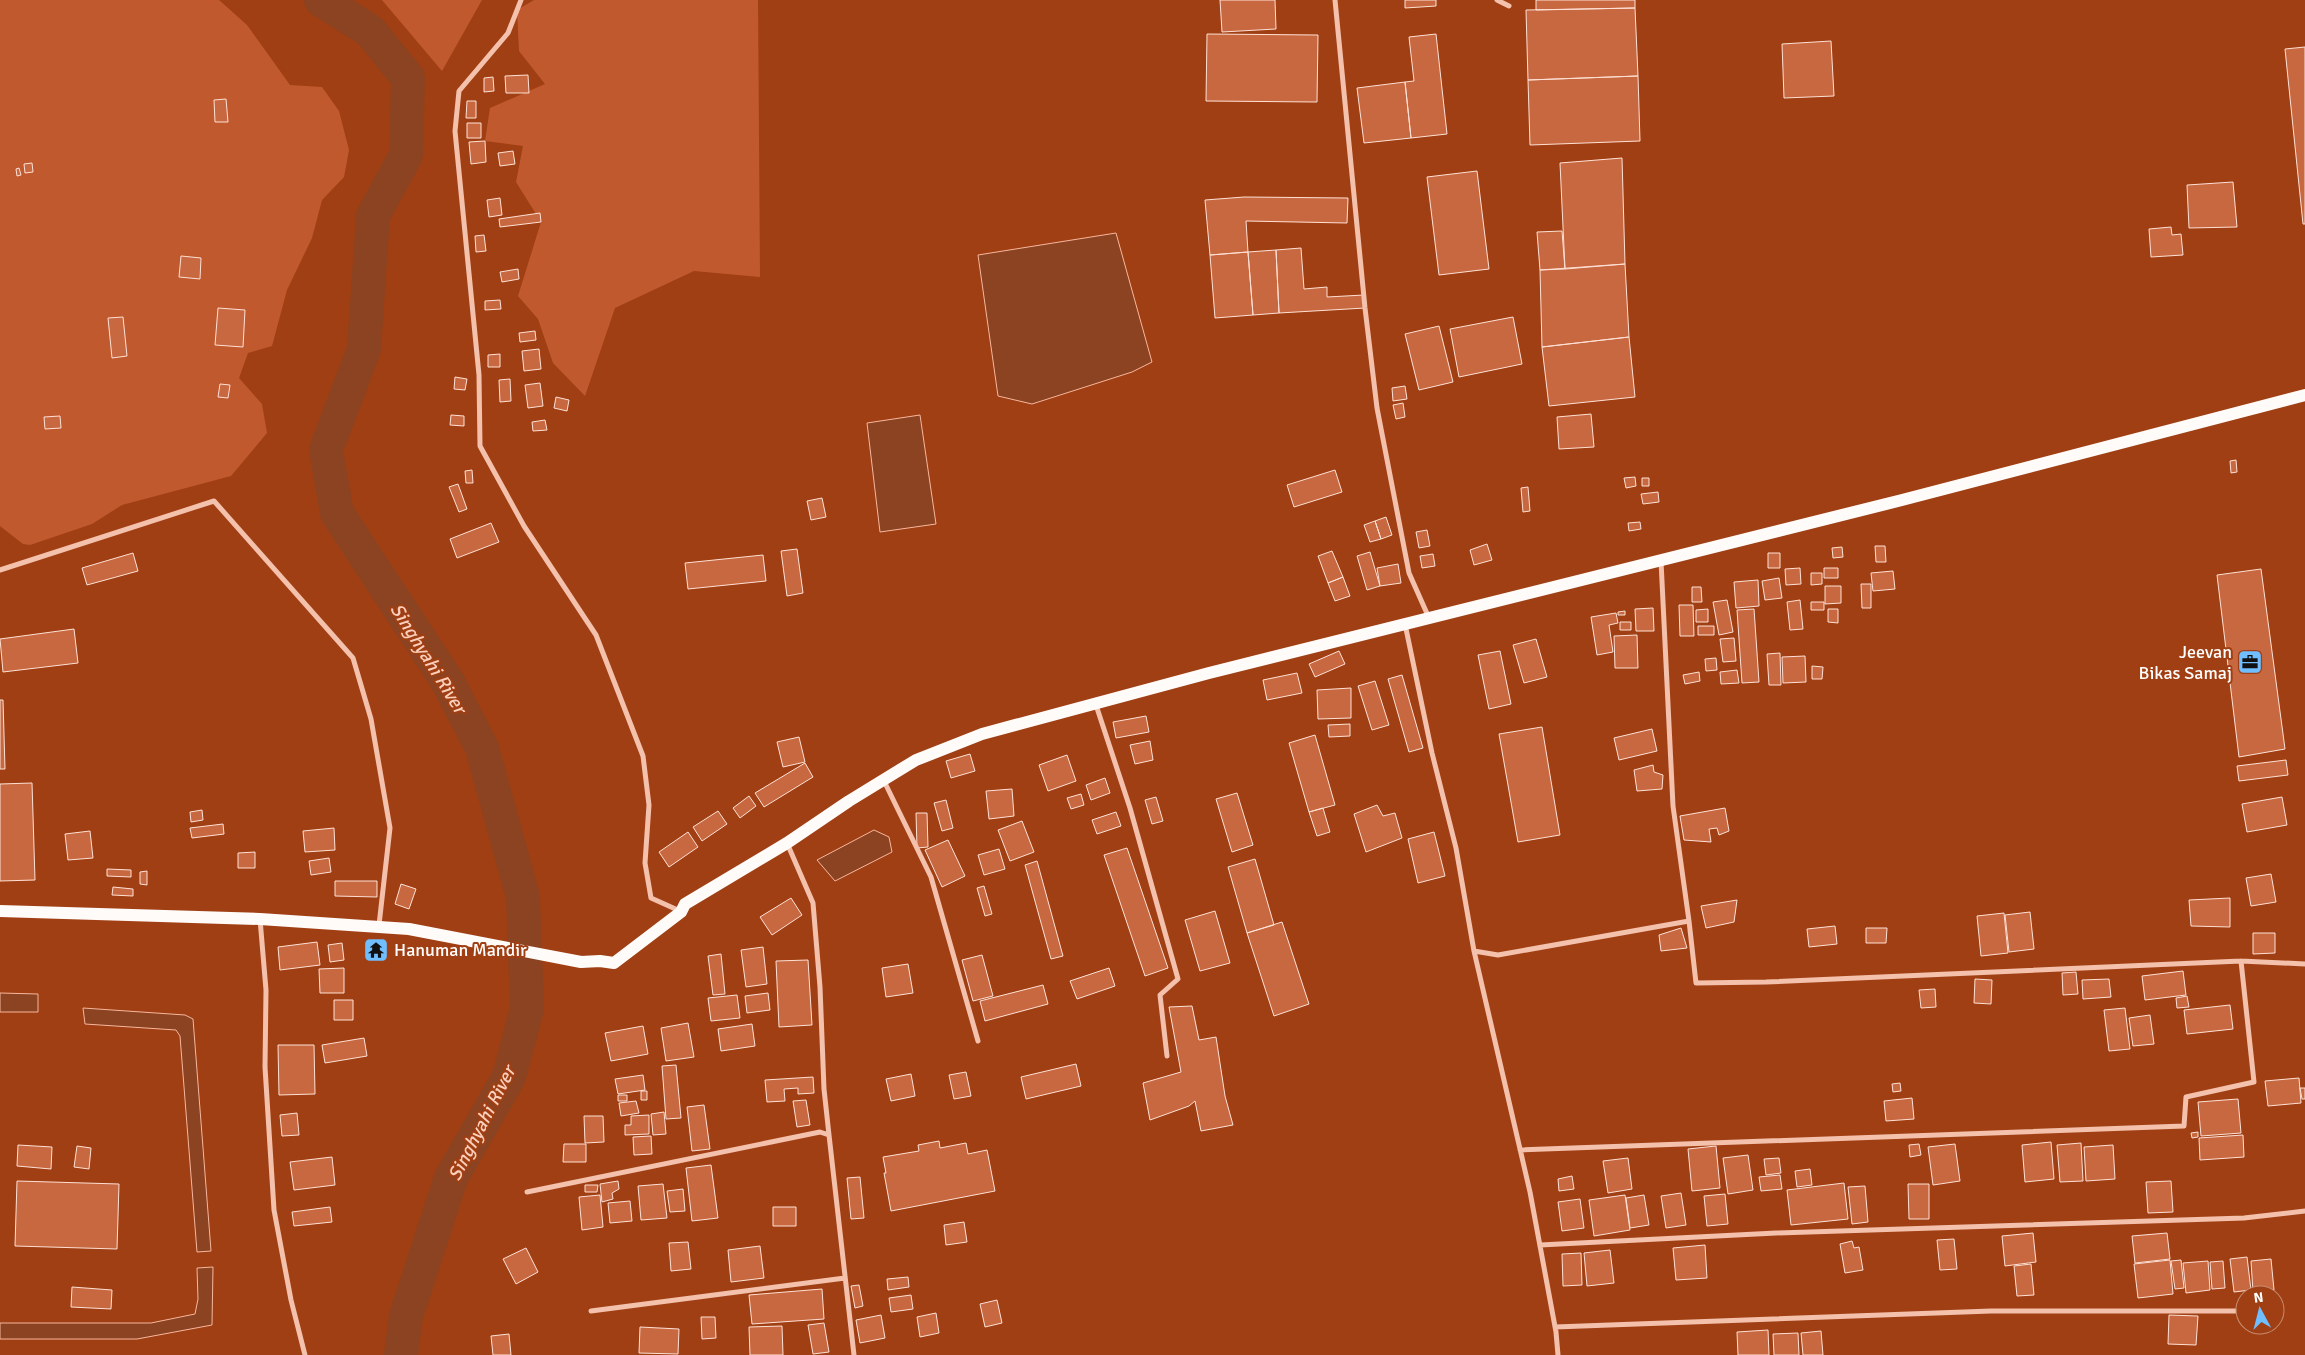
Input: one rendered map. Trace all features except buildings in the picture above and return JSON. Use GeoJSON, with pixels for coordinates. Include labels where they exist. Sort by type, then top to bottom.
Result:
{"type":"FeatureCollection","features":[{"type":"Feature","properties":{"kind":"main road"},"geometry":{"type":"LineString","coordinates":[[0,911],[260,918],[409,929],[581,962],[600,960],[614,963],[681,912],[686,904],[787,843],[916,760],[982,734],[1209,673],[1661,560],[2305,395]]}},
{"type":"Feature","properties":{"kind":"street"},"geometry":{"type":"LineString","coordinates":[[521,0],[508,33],[459,91],[455,131],[479,376],[480,446],[524,526],[596,635],[643,756],[649,805],[645,863],[651,898],[681,912]]}},
{"type":"Feature","properties":{"kind":"street"},"geometry":{"type":"LineString","coordinates":[[1335,0],[1365,308],[1377,408],[1409,573],[1429,618]]}},
{"type":"Feature","properties":{"kind":"street"},"geometry":{"type":"LineString","coordinates":[[1497,0],[1509,6]]}},
{"type":"Feature","properties":{"kind":"street"},"geometry":{"type":"LineString","coordinates":[[0,570],[214,501],[353,658],[371,719],[390,828],[379,927]]}},
{"type":"Feature","properties":{"kind":"street"},"geometry":{"type":"LineString","coordinates":[[1661,560],[1673,806],[1696,983],[1766,982],[2241,961],[2305,964]]}},
{"type":"Feature","properties":{"kind":"street"},"geometry":{"type":"LineString","coordinates":[[1404,624],[1432,753],[1456,848],[1474,951],[1520,1150],[1540,1245],[1555,1326],[1558,1355]]}},
{"type":"Feature","properties":{"kind":"street"},"geometry":{"type":"LineString","coordinates":[[1096,704],[1130,808],[1178,979],[1160,995],[1167,1056]]}},
{"type":"Feature","properties":{"kind":"street"},"geometry":{"type":"LineString","coordinates":[[884,780],[931,877],[978,1041]]}},
{"type":"Feature","properties":{"kind":"street"},"geometry":{"type":"LineString","coordinates":[[787,843],[812,904],[820,987],[824,1089],[854,1355]]}},
{"type":"Feature","properties":{"kind":"street"},"geometry":{"type":"LineString","coordinates":[[260,918],[266,990],[265,1066],[274,1210],[291,1300],[305,1355]]}},
{"type":"Feature","properties":{"kind":"street"},"geometry":{"type":"LineString","coordinates":[[1474,951],[1498,956],[1689,922]]}},
{"type":"Feature","properties":{"kind":"street"},"geometry":{"type":"LineString","coordinates":[[1520,1150],[2184,1126],[2186,1097],[2254,1082],[2241,961]]}},
{"type":"Feature","properties":{"kind":"street"},"geometry":{"type":"LineString","coordinates":[[527,1192],[820,1132],[829,1135]]}},
{"type":"Feature","properties":{"kind":"street"},"geometry":{"type":"LineString","coordinates":[[1540,1245],[1776,1233],[2244,1218],[2305,1211]]}},
{"type":"Feature","properties":{"kind":"street"},"geometry":{"type":"LineString","coordinates":[[591,1311],[845,1278]]}},
{"type":"Feature","properties":{"kind":"street"},"geometry":{"type":"LineString","coordinates":[[1555,1326],[1991,1312],[2235,1311]]}},
{"type":"Feature","properties":{"kind":"shaded area"},"geometry":{"type":"Polygon","coordinates":[[[0,0],[219,0],[247,25],[290,85],[322,87],[339,111],[349,150],[344,177],[322,200],[312,238],[287,290],[272,346],[248,353],[239,378],[262,404],[267,433],[231,476],[122,505],[92,524],[30,545],[23,544],[0,526],[0,0]]]}},
{"type":"Feature","properties":{"kind":"shaded area"},"geometry":{"type":"Polygon","coordinates":[[[382,0],[482,0],[442,71],[382,0]]]}},
{"type":"Feature","properties":{"kind":"shaded area"},"geometry":{"type":"Polygon","coordinates":[[[534,0],[758,0],[760,277],[694,271],[615,308],[585,396],[553,363],[538,319],[518,296],[541,222],[516,182],[523,146],[485,141],[490,108],[545,84],[519,51],[517,10],[534,0]]]}},
{"type":"Feature","properties":{"kind":"shaded area"},"geometry":{"type":"Polygon","coordinates":[[[1116,233],[1152,362],[1132,372],[1032,404],[998,396],[978,255],[1116,233]]]}},
{"type":"Feature","properties":{"kind":"shaded area"},"geometry":{"type":"Polygon","coordinates":[[[920,415],[936,524],[880,532],[867,423],[920,415]]]}},
{"type":"Feature","properties":{"kind":"shaded area"},"geometry":{"type":"Polygon","coordinates":[[[874,830],[889,837],[892,852],[835,881],[817,860],[874,830]]]}},
{"type":"Feature","properties":{"kind":"shaded area"},"geometry":{"type":"Polygon","coordinates":[[[0,993],[38,994],[38,1012],[0,1012],[0,993]]]}},
{"type":"Feature","properties":{"kind":"shaded area"},"geometry":{"type":"Polygon","coordinates":[[[83,1008],[185,1015],[193,1019],[211,1251],[197,1252],[180,1036],[176,1030],[85,1024],[83,1008]]]}},
{"type":"Feature","properties":{"kind":"shaded area"},"geometry":{"type":"Polygon","coordinates":[[[213,1267],[212,1325],[137,1339],[0,1339],[0,1323],[151,1323],[195,1314],[198,1299],[197,1268],[213,1267]]]}},
{"type":"Feature","properties":{"kind":"waterway","name":"Singhyahi River"},"geometry":{"type":"LineString","coordinates":[[321,0],[370,31],[408,78],[406,155],[373,216],[364,349],[326,450],[337,513],[448,682],[482,748],[523,897],[527,1009],[509,1077],[451,1178],[406,1316],[401,1355]]}},
{"type":"Feature","properties":{"kind":"place","name":"Jeevan Bikas Samaj"},"geometry":{"type":"Point","coordinates":[2250,662]}},
{"type":"Feature","properties":{"kind":"place","name":"Hanuman Mandir"},"geometry":{"type":"Point","coordinates":[376,950]}}]}
